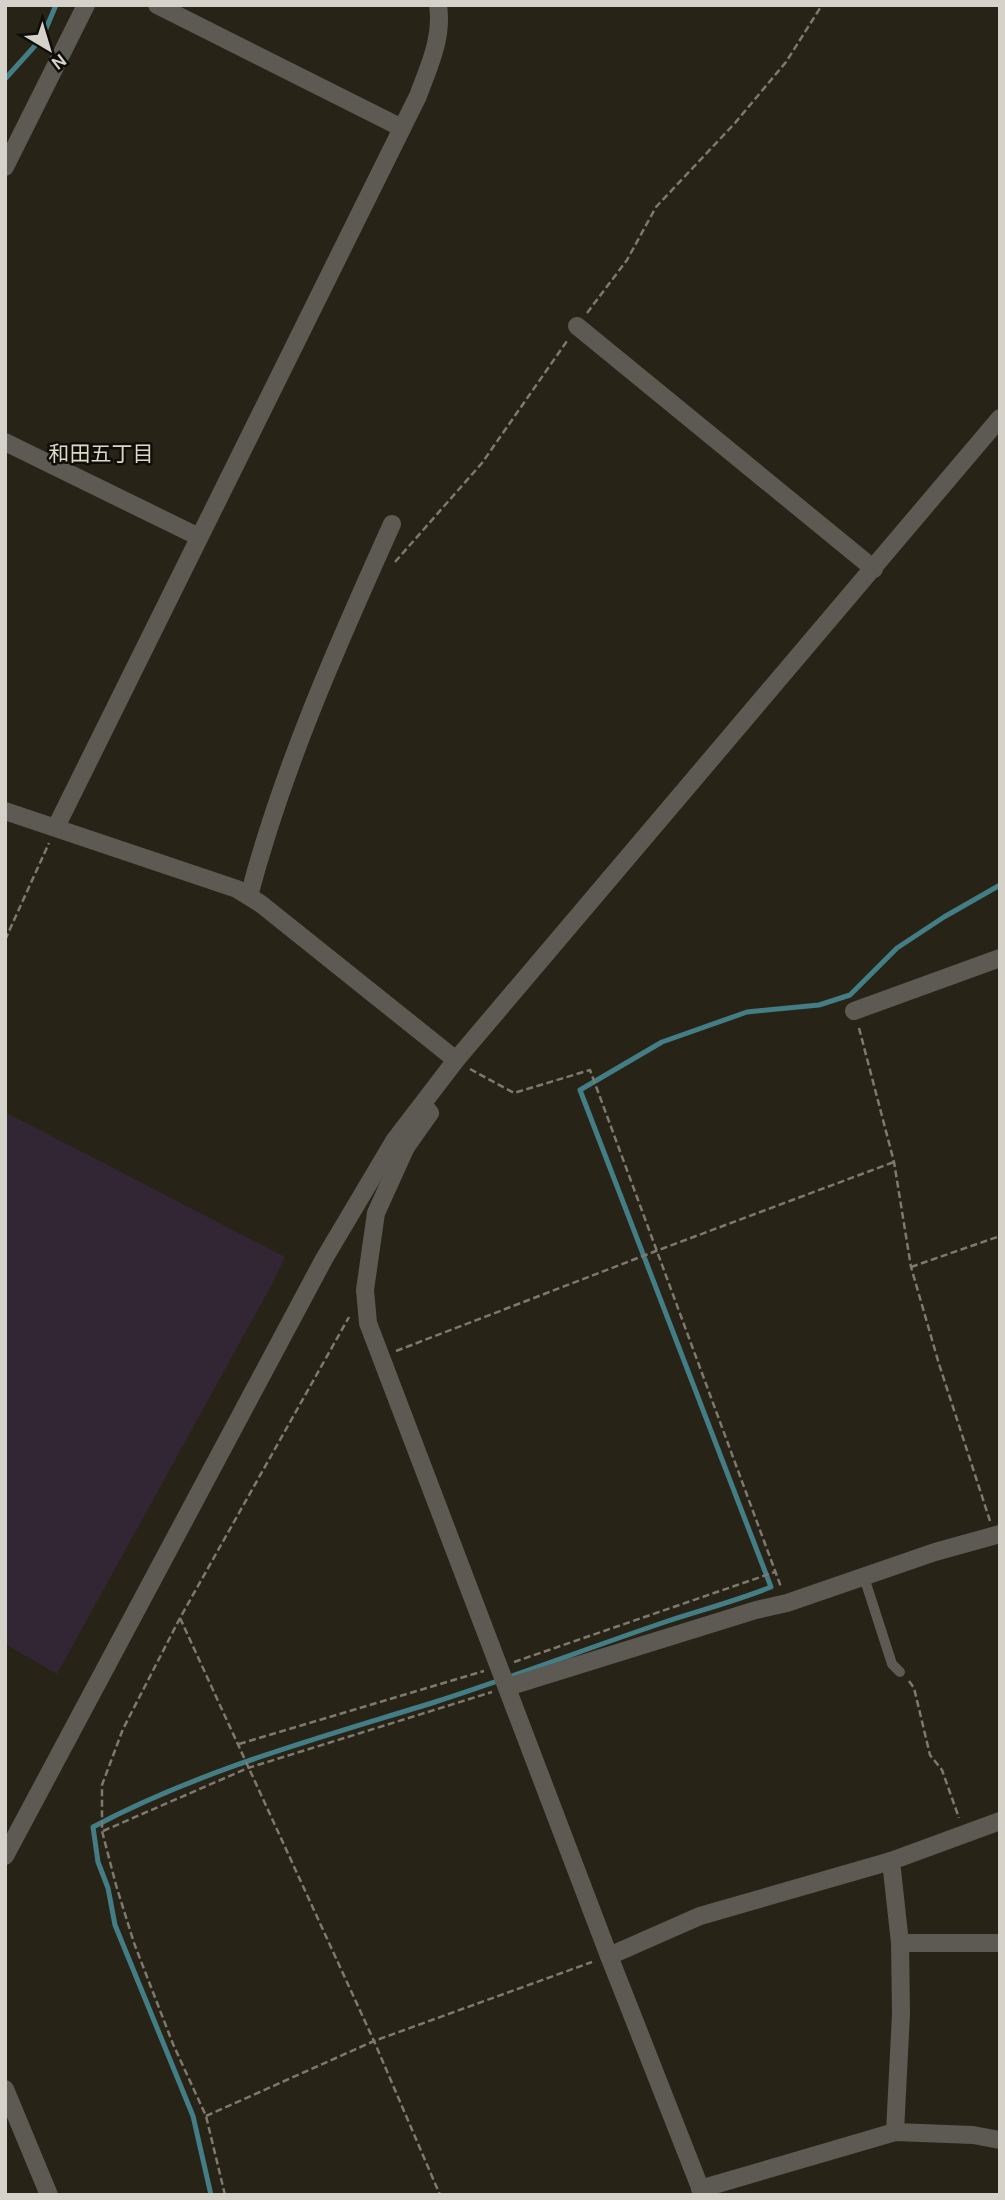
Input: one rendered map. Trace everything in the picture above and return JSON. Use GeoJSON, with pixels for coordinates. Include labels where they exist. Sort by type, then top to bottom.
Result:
{"type":"FeatureCollection","features":[{"type":"Feature","properties":{"kind":"street"},"geometry":{"type":"LineString","coordinates":[[5,167],[86,5]]}},
{"type":"Feature","properties":{"kind":"street"},"geometry":{"type":"LineString","coordinates":[[157,5],[402,128]]}},
{"type":"Feature","properties":{"kind":"street"},"geometry":{"type":"LineString","coordinates":[[56,827],[402,128],[438,44],[438,5]]}},
{"type":"Feature","properties":{"kind":"street"},"geometry":{"type":"LineString","coordinates":[[577,326],[874,569]]}},
{"type":"Feature","properties":{"kind":"street"},"geometry":{"type":"LineString","coordinates":[[5,1856],[324,1259],[394,1141],[456,1060],[1000,418]]}},
{"type":"Feature","properties":{"kind":"street"},"geometry":{"type":"LineString","coordinates":[[5,442],[198,537]]}},
{"type":"Feature","properties":{"kind":"street"},"geometry":{"type":"LineString","coordinates":[[249,896],[265,838],[322,679],[392,524]]}},
{"type":"Feature","properties":{"kind":"street"},"geometry":{"type":"LineString","coordinates":[[5,811],[237,889],[456,1060]]}},
{"type":"Feature","properties":{"kind":"street"},"geometry":{"type":"LineString","coordinates":[[854,1011],[1000,958]]}},
{"type":"Feature","properties":{"kind":"street"},"geometry":{"type":"LineString","coordinates":[[423,1104],[430,1112],[407,1147],[376,1213],[365,1290],[368,1323],[701,2192],[895,2132],[973,2135],[1000,2140]]}},
{"type":"Feature","properties":{"kind":"street"},"geometry":{"type":"LineString","coordinates":[[508,1687],[756,1610],[787,1604],[935,1552],[997,1534]]}},
{"type":"Feature","properties":{"kind":"street"},"geometry":{"type":"LineString","coordinates":[[609,1956],[700,1916],[891,1860],[1000,1821]]}},
{"type":"Feature","properties":{"kind":"street"},"geometry":{"type":"LineString","coordinates":[[891,1860],[900,1943],[901,2014],[895,2132]]}},
{"type":"Feature","properties":{"kind":"street"},"geometry":{"type":"LineString","coordinates":[[900,1943],[1000,1943]]}},
{"type":"Feature","properties":{"kind":"street"},"geometry":{"type":"LineString","coordinates":[[5,2089],[49,2195]]}},
{"type":"Feature","properties":{"kind":"lane"},"geometry":{"type":"LineString","coordinates":[[864,1577],[892,1664],[900,1672]]}},
{"type":"Feature","properties":{"kind":"path"},"geometry":{"type":"LineString","coordinates":[[389,569],[482,463],[577,326],[627,260],[656,207],[736,123],[786,62],[822,5]]}},
{"type":"Feature","properties":{"kind":"path"},"geometry":{"type":"LineString","coordinates":[[5,940],[56,827]]}},
{"type":"Feature","properties":{"kind":"path"},"geometry":{"type":"LineString","coordinates":[[854,1011],[894,1162],[911,1267],[939,1364],[997,1534]]}},
{"type":"Feature","properties":{"kind":"path"},"geometry":{"type":"LineString","coordinates":[[456,1060],[514,1093],[590,1070],[787,1604]]}},
{"type":"Feature","properties":{"kind":"path"},"geometry":{"type":"LineString","coordinates":[[380,1358],[894,1162]]}},
{"type":"Feature","properties":{"kind":"path"},"geometry":{"type":"LineString","coordinates":[[911,1267],[1000,1236]]}},
{"type":"Feature","properties":{"kind":"path"},"geometry":{"type":"LineString","coordinates":[[225,2195],[206,2116],[173,2044],[134,1943],[102,1831],[102,1786],[123,1729],[180,1618],[351,1314]]}},
{"type":"Feature","properties":{"kind":"path"},"geometry":{"type":"LineString","coordinates":[[180,1618],[374,2041],[440,2195]]}},
{"type":"Feature","properties":{"kind":"path"},"geometry":{"type":"LineString","coordinates":[[900,1672],[914,1688],[930,1755],[942,1770],[957,1815],[967,1833]]}},
{"type":"Feature","properties":{"kind":"path"},"geometry":{"type":"LineString","coordinates":[[102,1831],[248,1768],[508,1687]]}},
{"type":"Feature","properties":{"kind":"path"},"geometry":{"type":"LineString","coordinates":[[206,2116],[374,2041],[609,1956]]}},
{"type":"Feature","properties":{"kind":"shaded area"},"geometry":{"type":"Polygon","coordinates":[[[5,1112],[285,1257],[57,1674],[5,1644],[5,1112]]]}},
{"type":"Feature","properties":{"kind":"waterway"},"geometry":{"type":"LineString","coordinates":[[5,79],[42,38],[56,5]]}},
{"type":"Feature","properties":{"kind":"waterway"},"geometry":{"type":"LineString","coordinates":[[211,2195],[193,2116],[115,1925],[108,1888],[98,1862],[93,1827],[175,1788],[218,1772],[464,1692],[771,1587],[580,1090],[662,1042],[747,1012],[819,1005],[850,995],[897,948],[1000,885]]}},
{"type":"Feature","properties":{"kind":"district","name":"和田五丁目"},"geometry":{"type":"Point","coordinates":[101,454]}}]}
